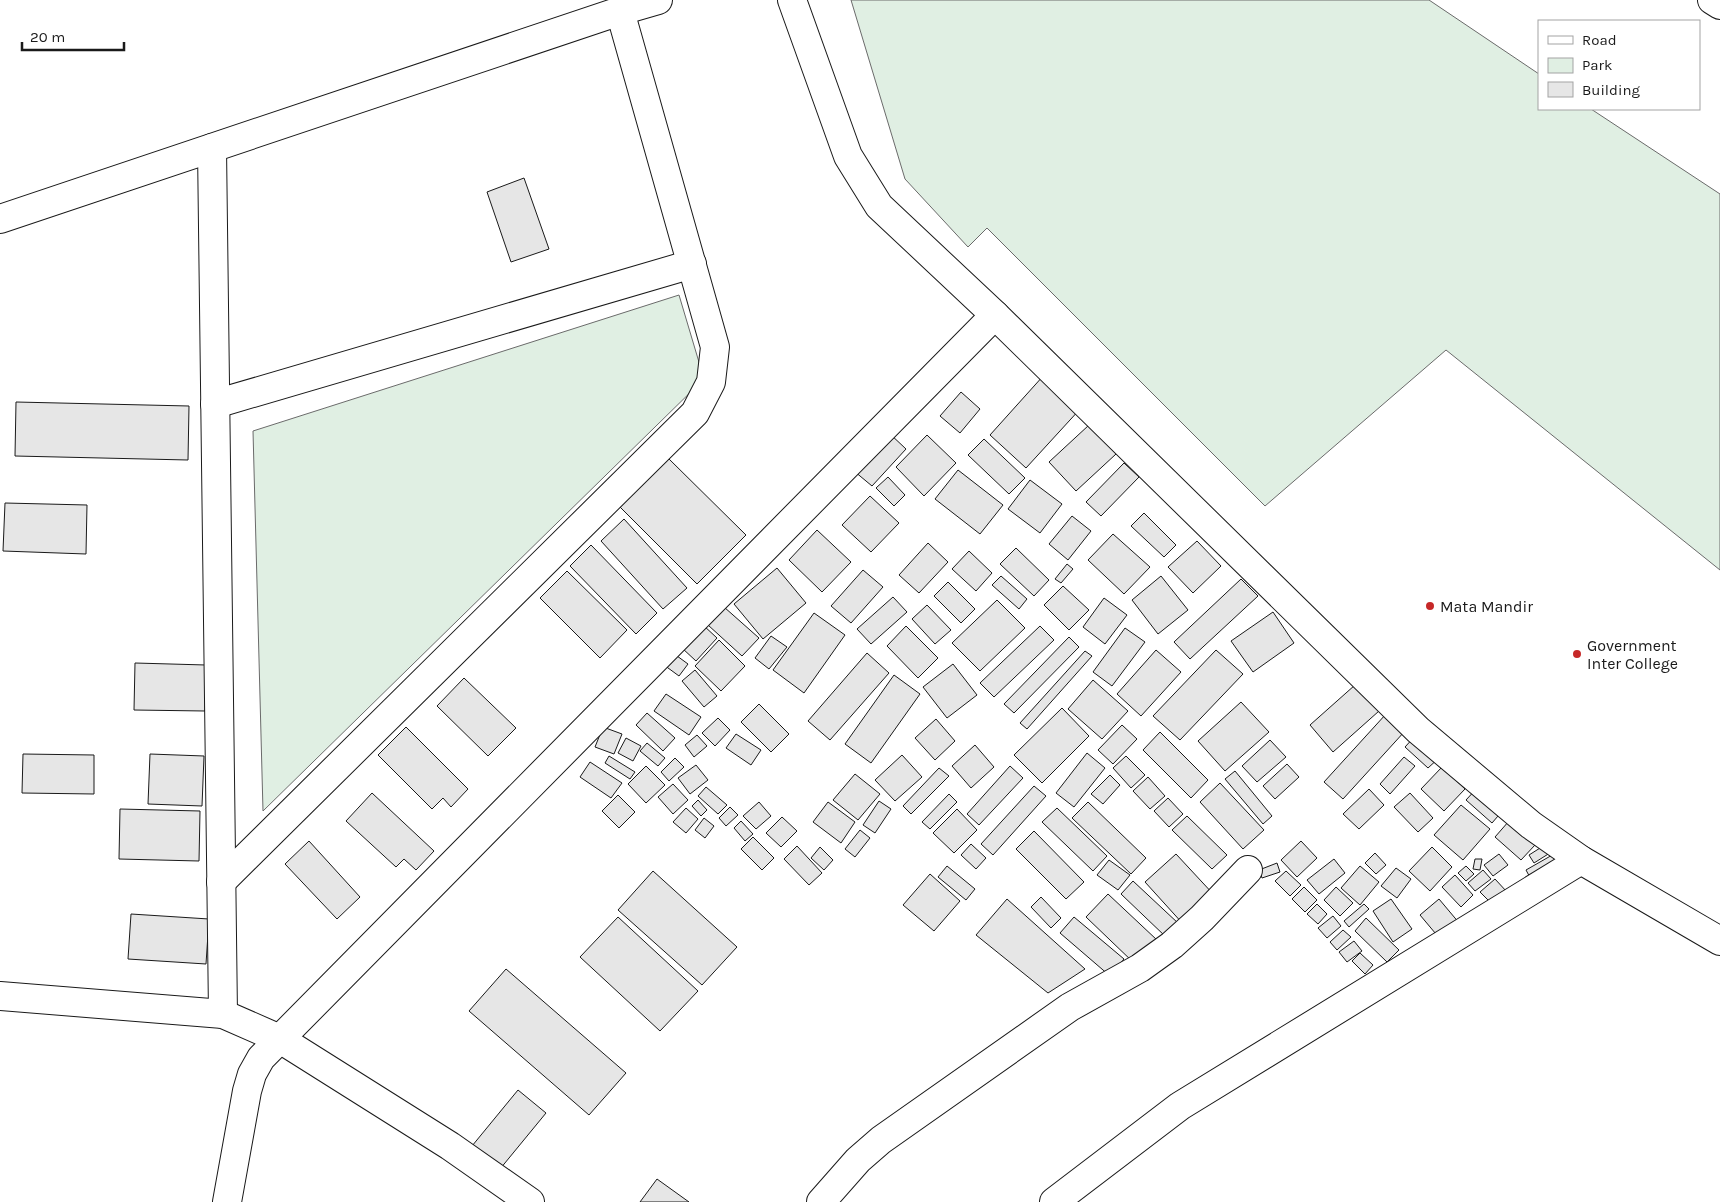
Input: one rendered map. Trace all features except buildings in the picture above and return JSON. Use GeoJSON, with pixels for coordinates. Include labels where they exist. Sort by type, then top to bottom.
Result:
{"type":"FeatureCollection","features":[{"type":"Feature","properties":{"kind":"street"},"geometry":{"type":"LineString","coordinates":[[0,219],[620,11],[658,0]]}},
{"type":"Feature","properties":{"kind":"street"},"geometry":{"type":"LineString","coordinates":[[792,0],[848,156],[879,206],[995,316],[1418,730],[1531,825],[1582,860],[1720,941]]}},
{"type":"Feature","properties":{"kind":"street"},"geometry":{"type":"LineString","coordinates":[[1712,0],[1720,5]]}},
{"type":"Feature","properties":{"kind":"street"},"geometry":{"type":"LineString","coordinates":[[221,882],[696,413],[711,382],[716,347],[620,11]]}},
{"type":"Feature","properties":{"kind":"street"},"geometry":{"type":"LineString","coordinates":[[212,148],[223,1014]]}},
{"type":"Feature","properties":{"kind":"street"},"geometry":{"type":"LineString","coordinates":[[215,404],[692,264]]}},
{"type":"Feature","properties":{"kind":"street"},"geometry":{"type":"LineString","coordinates":[[227,1202],[247,1090],[252,1074],[261,1058],[995,316]]}},
{"type":"Feature","properties":{"kind":"street"},"geometry":{"type":"LineString","coordinates":[[1054,1202],[1180,1106],[1582,860]]}},
{"type":"Feature","properties":{"kind":"street"},"geometry":{"type":"LineString","coordinates":[[821,1202],[858,1160],[881,1140],[1070,1007],[1140,968],[1172,945],[1202,918],[1248,870]]}},
{"type":"Feature","properties":{"kind":"street"},"geometry":{"type":"LineString","coordinates":[[0,996],[223,1014],[280,1039],[450,1146],[530,1202]]}},
{"type":"Feature","properties":{"kind":"green space"},"geometry":{"type":"Polygon","coordinates":[[[851,0],[1429,0],[1538,73],[1538,110],[1593,110],[1720,194],[1720,570],[1446,350],[1265,506],[987,228],[968,247],[905,179],[851,0]]]}},
{"type":"Feature","properties":{"kind":"green space"},"geometry":{"type":"Polygon","coordinates":[[[679,295],[704,379],[263,811],[253,431],[679,295]]]}},
{"type":"Feature","properties":{"kind":"place","name":"Mata Mandir"},"geometry":{"type":"Point","coordinates":[1430,606]}},
{"type":"Feature","properties":{"kind":"place","name":"Government Inter College"},"geometry":{"type":"Point","coordinates":[1577,654]}}]}
